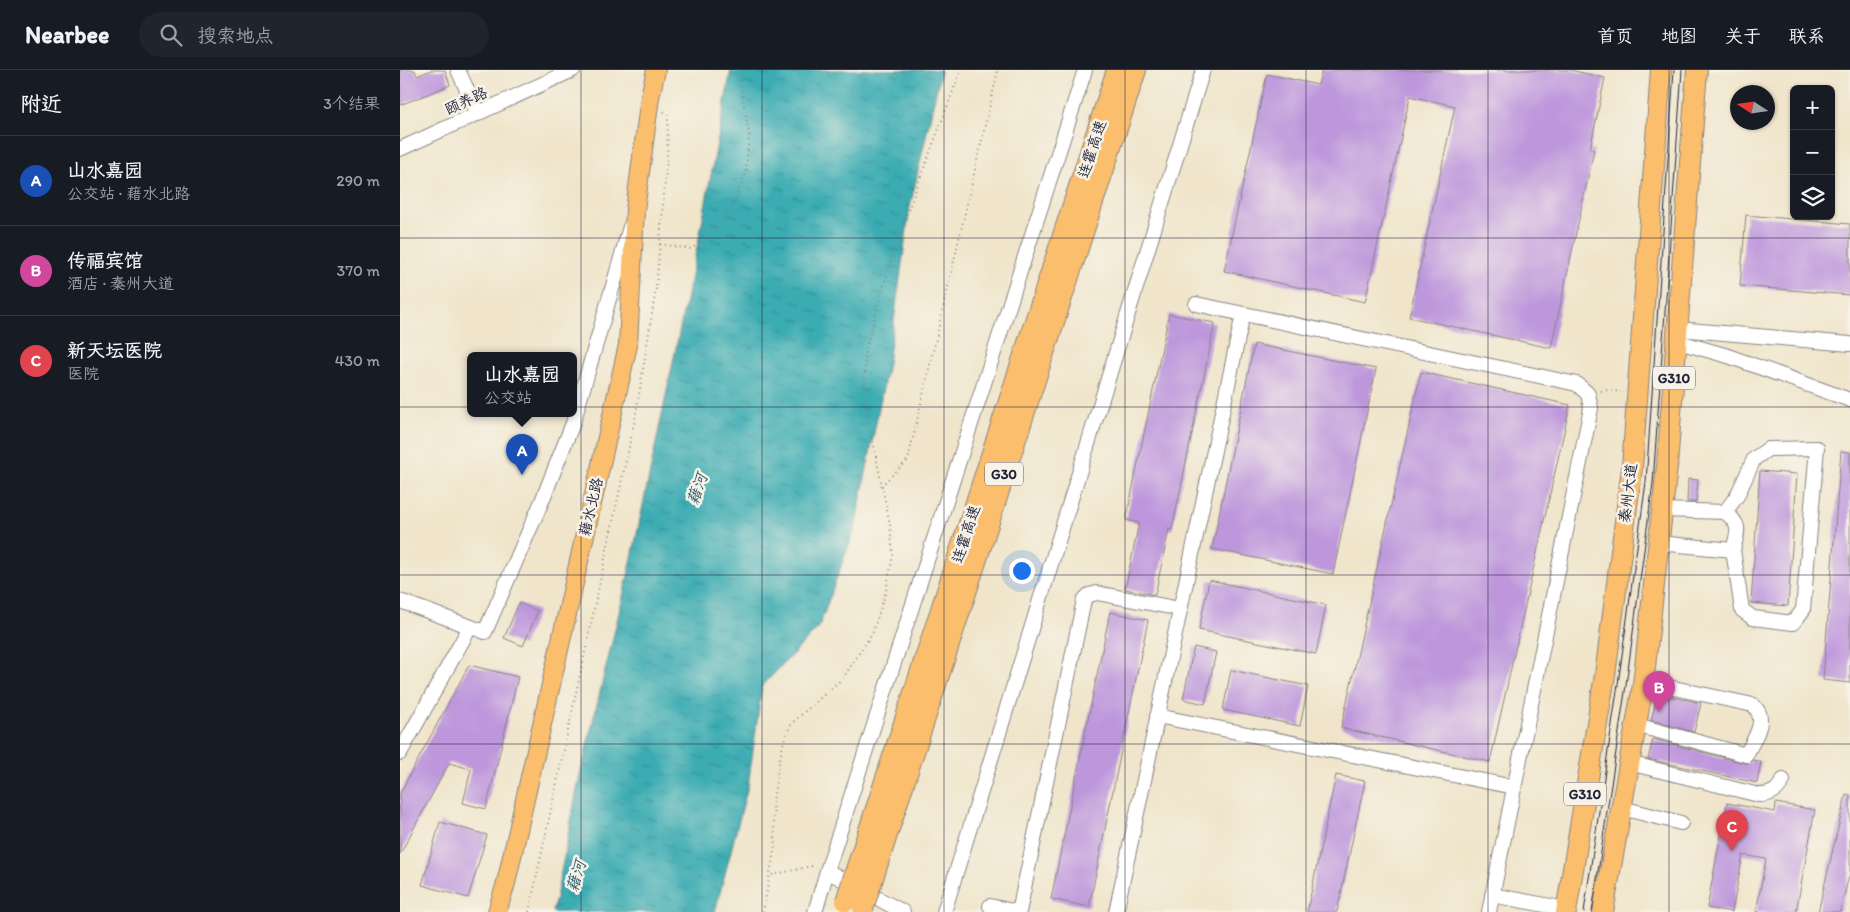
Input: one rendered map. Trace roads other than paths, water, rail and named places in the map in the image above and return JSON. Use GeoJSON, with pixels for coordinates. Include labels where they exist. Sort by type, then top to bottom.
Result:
{"type":"FeatureCollection","features":[{"type":"Feature","properties":{"kind":"highway","name":"连霍高速"},"geometry":{"type":"LineString","coordinates":[[864,876],[1117,70]]}},
{"type":"Feature","properties":{"kind":"highway","name":"连霍高速"},"geometry":{"type":"LineString","coordinates":[[853,908],[1136,70]]}},
{"type":"Feature","properties":{"kind":"highway","name":"秦州大道"},"geometry":{"type":"LineString","coordinates":[[1566,911],[1606,665],[1632,468],[1661,70]]}},
{"type":"Feature","properties":{"kind":"highway","name":"G310"},"geometry":{"type":"LineString","coordinates":[[1603,912],[1643,685],[1662,510],[1697,70]]}},
{"type":"Feature","properties":{"kind":"main road","name":"藉水北路"},"geometry":{"type":"LineString","coordinates":[[497,912],[508,873],[628,345],[635,210],[650,97],[656,70]]}},
{"type":"Feature","properties":{"kind":"main road","name":"藉水北路"},"geometry":{"type":"LineString","coordinates":[[504,912],[512,886],[607,472],[639,348],[650,97]]}},
{"type":"Feature","properties":{"kind":"street"},"geometry":{"type":"LineString","coordinates":[[458,70],[478,114]]}},
{"type":"Feature","properties":{"kind":"street","name":"颐养路"},"geometry":{"type":"LineString","coordinates":[[400,149],[573,70]]}},
{"type":"Feature","properties":{"kind":"street"},"geometry":{"type":"LineString","coordinates":[[815,912],[1085,70]]}},
{"type":"Feature","properties":{"kind":"street"},"geometry":{"type":"LineString","coordinates":[[944,912],[1203,70]]}},
{"type":"Feature","properties":{"kind":"street"},"geometry":{"type":"LineString","coordinates":[[577,409],[635,210]]}},
{"type":"Feature","properties":{"kind":"street"},"geometry":{"type":"LineString","coordinates":[[1196,304],[1577,384],[1588,394],[1591,408],[1489,912]]}},
{"type":"Feature","properties":{"kind":"street"},"geometry":{"type":"LineString","coordinates":[[1116,912],[1243,314]]}},
{"type":"Feature","properties":{"kind":"street"},"geometry":{"type":"LineString","coordinates":[[1677,336],[1850,344]]}},
{"type":"Feature","properties":{"kind":"street"},"geometry":{"type":"LineString","coordinates":[[1677,336],[1686,344],[1728,356],[1850,400]]}},
{"type":"Feature","properties":{"kind":"street"},"geometry":{"type":"LineString","coordinates":[[400,601],[485,632],[542,501],[575,417]]}},
{"type":"Feature","properties":{"kind":"street"},"geometry":{"type":"LineString","coordinates":[[1662,510],[1724,512],[1736,522],[1738,530],[1733,550],[1742,610],[1753,618],[1792,623],[1803,610],[1817,448],[1768,449],[1754,459],[1737,496],[1724,512]]}},
{"type":"Feature","properties":{"kind":"street"},"geometry":{"type":"LineString","coordinates":[[1658,543],[1733,550]]}},
{"type":"Feature","properties":{"kind":"street"},"geometry":{"type":"LineString","coordinates":[[990,906],[1018,912],[1084,600],[1089,595],[1097,593],[1180,609]]}},
{"type":"Feature","properties":{"kind":"street"},"geometry":{"type":"LineString","coordinates":[[400,752],[470,627]]}},
{"type":"Feature","properties":{"kind":"street"},"geometry":{"type":"LineString","coordinates":[[1636,725],[1746,755],[1761,722],[1760,713],[1753,705],[1655,684],[1643,685]]}},
{"type":"Feature","properties":{"kind":"street"},"geometry":{"type":"LineString","coordinates":[[1157,716],[1514,787]]}},
{"type":"Feature","properties":{"kind":"street"},"geometry":{"type":"LineString","coordinates":[[1641,766],[1759,796],[1777,790],[1783,780]]}},
{"type":"Feature","properties":{"kind":"street"},"geometry":{"type":"LineString","coordinates":[[1622,808],[1681,823]]}},
{"type":"Feature","properties":{"kind":"street"},"geometry":{"type":"LineString","coordinates":[[828,872],[903,912]]}},
{"type":"Feature","properties":{"kind":"street"},"geometry":{"type":"LineString","coordinates":[[1492,895],[1566,911]]}},
{"type":"Feature","properties":{"kind":"water","name":"藉河"},"geometry":{"type":"Polygon","coordinates":[[[731,70],[941,70],[910,207],[888,363],[855,528],[819,627],[762,686],[748,786],[715,912],[552,912],[579,779],[630,567],[700,233],[731,70]]]}},
{"type":"Feature","properties":{"kind":"tram line"},"geometry":{"type":"LineString","coordinates":[[1584,912],[1646,482],[1674,70]]}},
{"type":"Feature","properties":{"kind":"tram line"},"geometry":{"type":"LineString","coordinates":[[1592,912],[1626,685],[1653,483],[1682,70]]}},
{"type":"Feature","properties":{"kind":"place","name":"山水嘉园"},"geometry":{"type":"Point","coordinates":[522,475]}},
{"type":"Feature","properties":{"kind":"place","name":"传福宾馆"},"geometry":{"type":"Point","coordinates":[1659,712]}},
{"type":"Feature","properties":{"kind":"place","name":"新天坛医院"},"geometry":{"type":"Point","coordinates":[1732,851]}}]}
